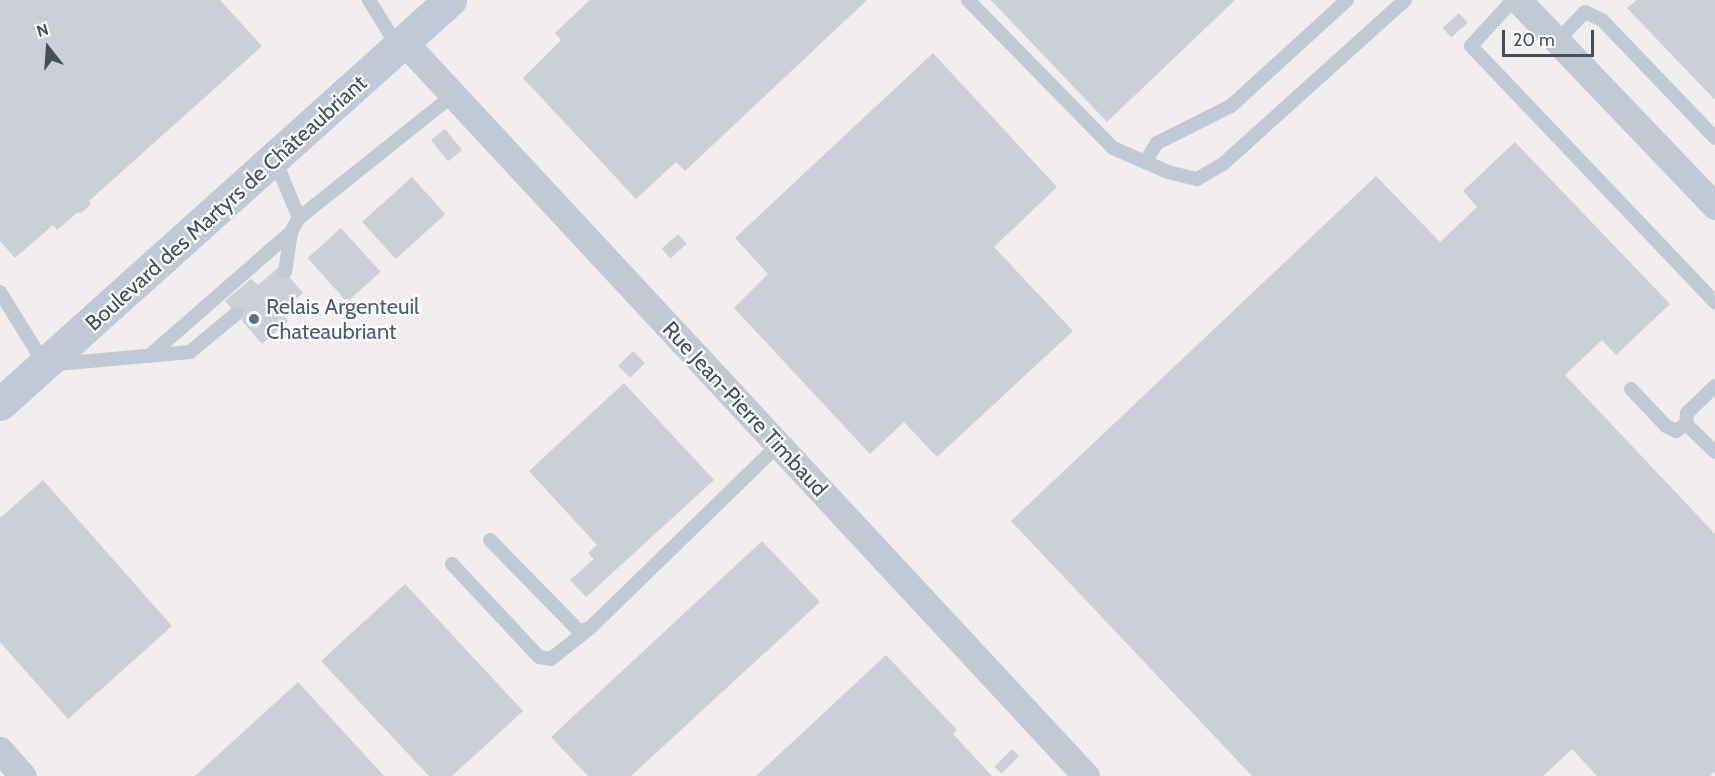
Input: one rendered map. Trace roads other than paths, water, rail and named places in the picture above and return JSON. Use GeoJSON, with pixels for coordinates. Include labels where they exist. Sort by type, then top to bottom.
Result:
{"type":"FeatureCollection","features":[{"type":"Feature","properties":{"kind":"main road","name":"Boulevard des Martyrs de Châteaubriant"},"geometry":{"type":"LineString","coordinates":[[0,404],[275,160],[450,0]]}},
{"type":"Feature","properties":{"kind":"street"},"geometry":{"type":"LineString","coordinates":[[1518,0],[1715,206]]}},
{"type":"Feature","properties":{"kind":"street","name":"Rue Jean-Pierre Timbaud"},"geometry":{"type":"LineString","coordinates":[[401,45],[453,95],[1086,776]]}},
{"type":"Feature","properties":{"kind":"street"},"geometry":{"type":"LineString","coordinates":[[0,750],[23,776]]}},
{"type":"Feature","properties":{"kind":"lane"},"geometry":{"type":"LineString","coordinates":[[369,0],[401,45]]}},
{"type":"Feature","properties":{"kind":"lane"},"geometry":{"type":"LineString","coordinates":[[968,0],[1093,132],[1113,148],[1168,172],[1197,179],[1223,164],[1405,0]]}},
{"type":"Feature","properties":{"kind":"lane"},"geometry":{"type":"LineString","coordinates":[[1146,161],[1157,143],[1231,106],[1347,0]]}},
{"type":"Feature","properties":{"kind":"lane"},"geometry":{"type":"LineString","coordinates":[[1513,0],[1471,46],[1715,302]]}},
{"type":"Feature","properties":{"kind":"lane"},"geometry":{"type":"LineString","coordinates":[[1557,41],[1585,12],[1602,20],[1715,138]]}},
{"type":"Feature","properties":{"kind":"lane"},"geometry":{"type":"LineString","coordinates":[[149,356],[291,232],[299,218],[453,95]]}},
{"type":"Feature","properties":{"kind":"lane"},"geometry":{"type":"LineString","coordinates":[[275,160],[299,218]]}},
{"type":"Feature","properties":{"kind":"lane"},"geometry":{"type":"LineString","coordinates":[[285,272],[291,232]]}},
{"type":"Feature","properties":{"kind":"lane"},"geometry":{"type":"LineString","coordinates":[[0,292],[45,364],[190,352],[236,314]]}},
{"type":"Feature","properties":{"kind":"lane"},"geometry":{"type":"LineString","coordinates":[[1631,389],[1666,426],[1676,431],[1686,424],[1687,413],[1715,386]]}},
{"type":"Feature","properties":{"kind":"lane"},"geometry":{"type":"LineString","coordinates":[[1686,424],[1715,452]]}},
{"type":"Feature","properties":{"kind":"lane"},"geometry":{"type":"LineString","coordinates":[[452,564],[539,657],[551,659],[590,628],[778,445]]}},
{"type":"Feature","properties":{"kind":"lane"},"geometry":{"type":"LineString","coordinates":[[490,540],[579,631],[590,628]]}},
{"type":"Feature","properties":{"kind":"place","name":"Relais Argenteuil Chateaubriant"},"geometry":{"type":"Point","coordinates":[254,319]}}]}
